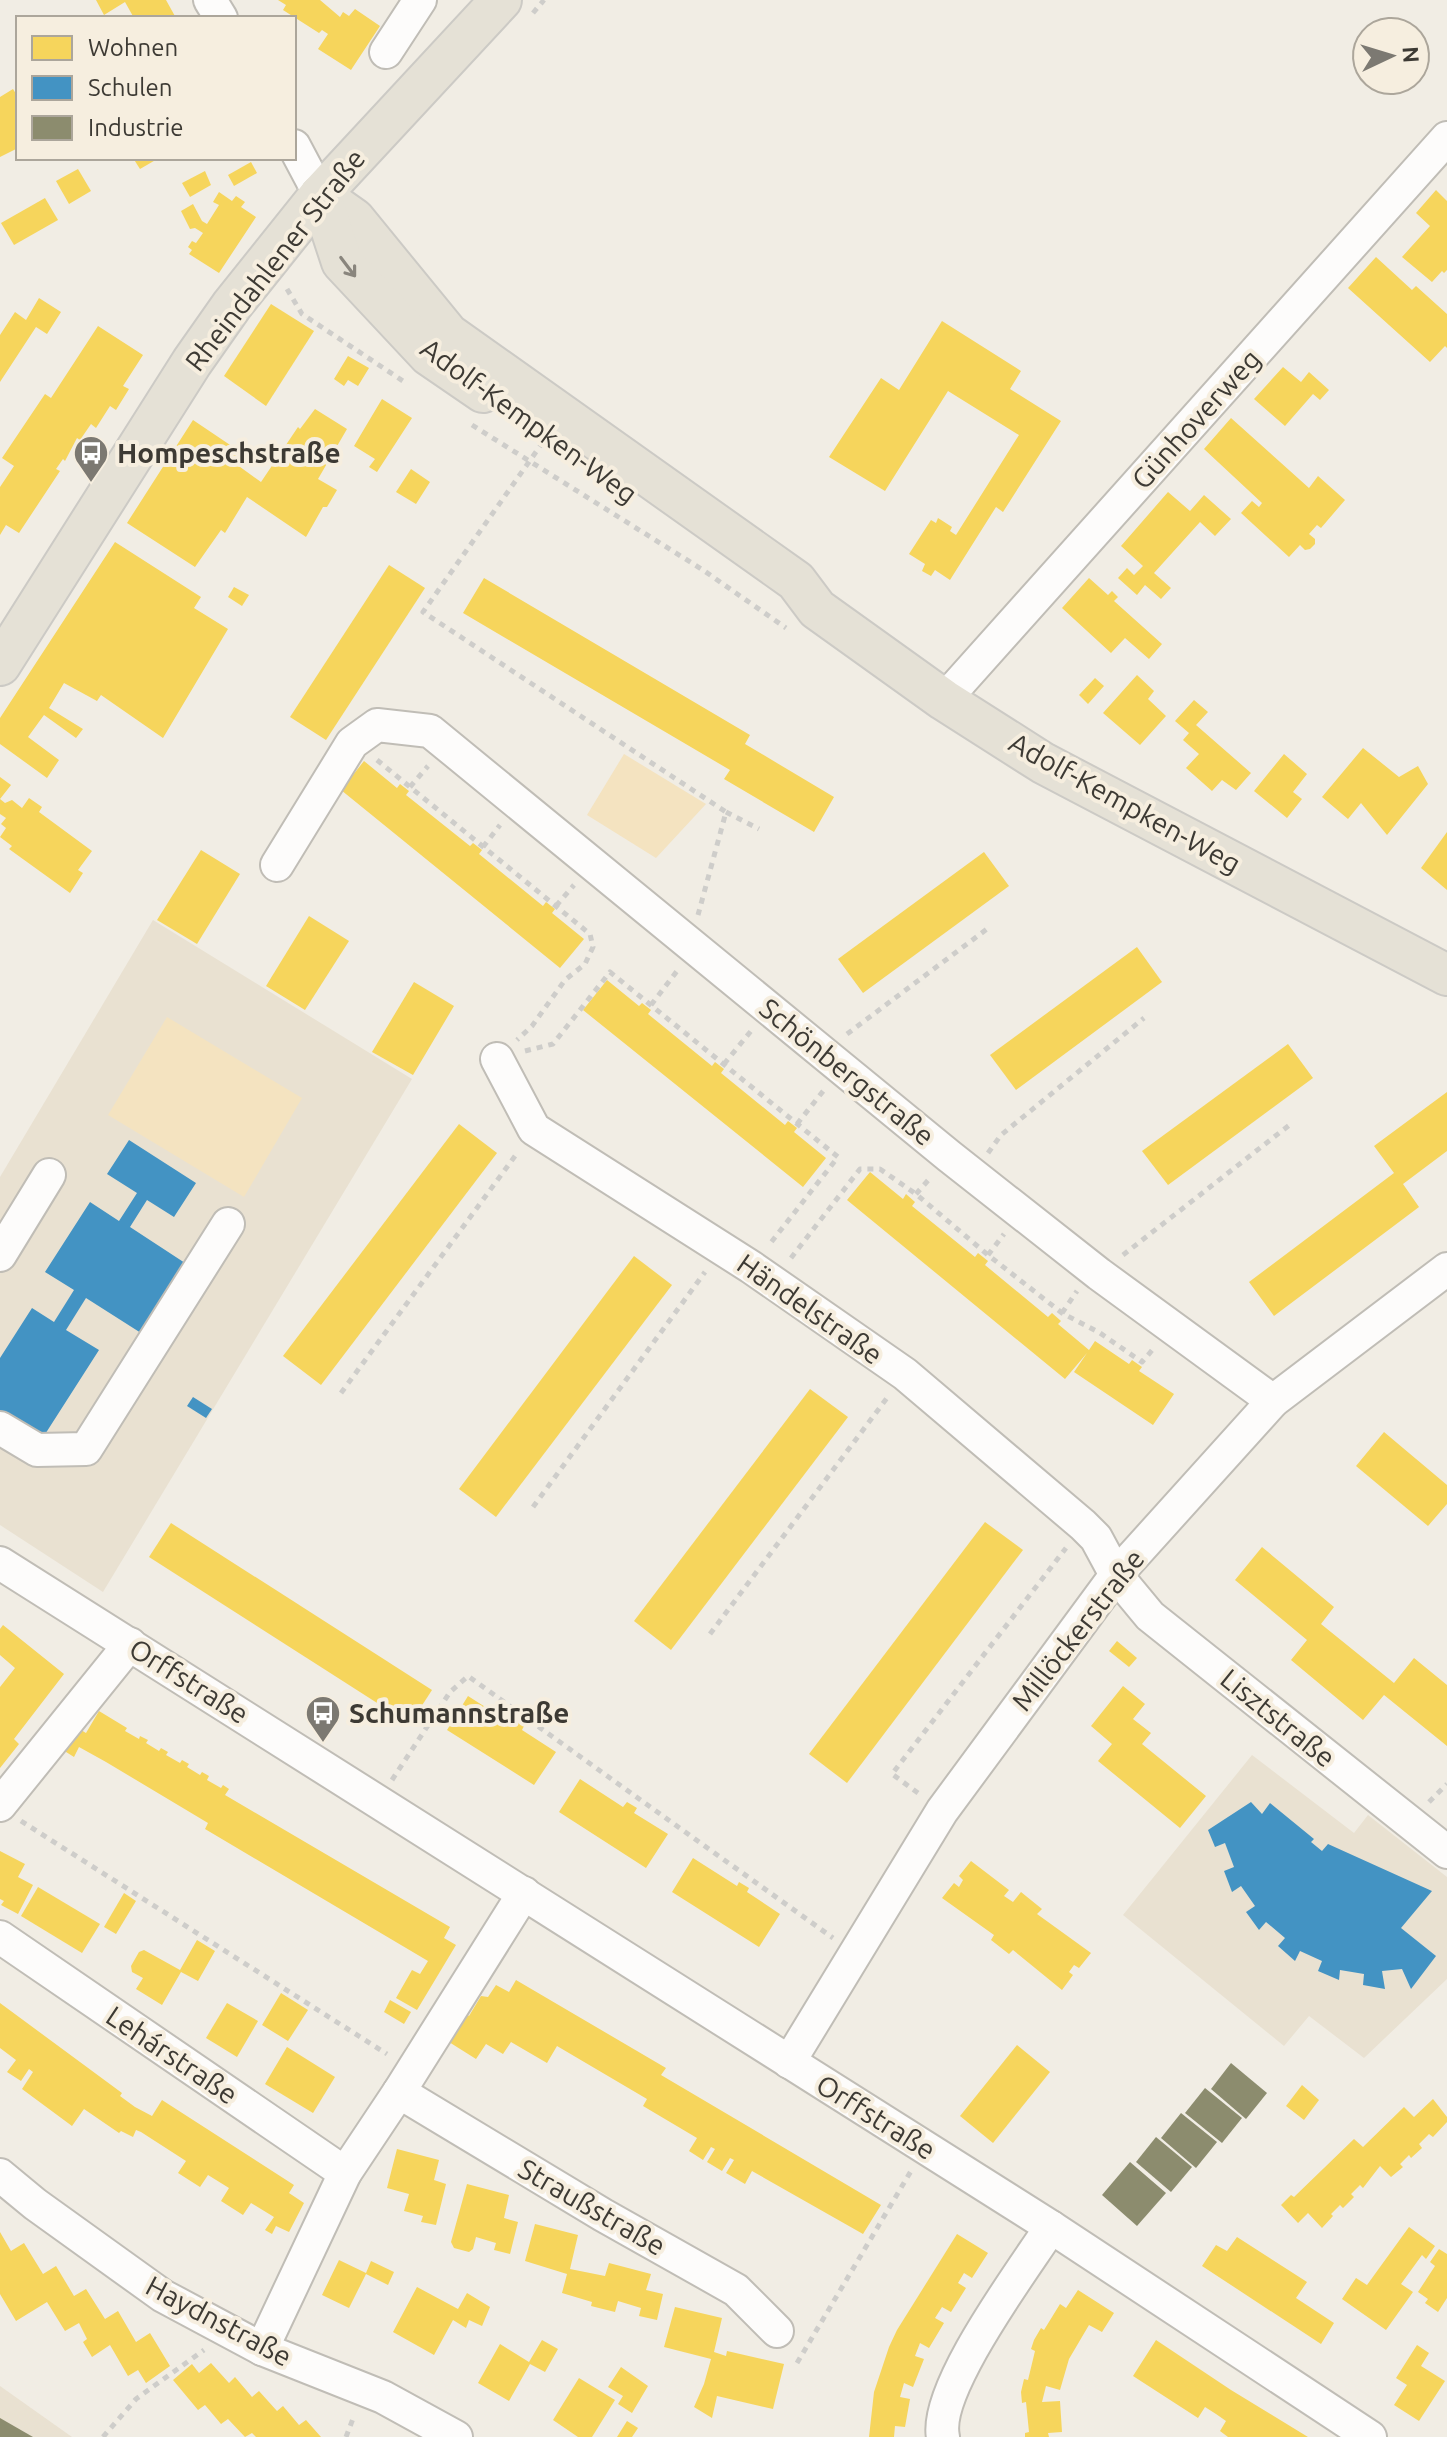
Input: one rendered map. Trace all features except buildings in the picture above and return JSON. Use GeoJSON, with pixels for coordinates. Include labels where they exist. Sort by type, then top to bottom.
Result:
{"type":"FeatureCollection","features":[{"type":"Feature","properties":{"kind":"main road","name":"Rheindahlener Straße"},"geometry":{"type":"LineString","coordinates":[[0,665],[192,362],[232,305],[320,195],[501,0]]}},
{"type":"Feature","properties":{"kind":"main road","name":"Adolf-Kempken-Weg"},"geometry":{"type":"LineString","coordinates":[[320,195],[342,262],[429,355],[781,601],[817,609]]}},
{"type":"Feature","properties":{"kind":"main road","name":"Adolf-Kempken-Weg"},"geometry":{"type":"LineString","coordinates":[[320,195],[354,219],[448,334],[796,581],[817,609],[944,700],[1043,763],[1447,975]]}},
{"type":"Feature","properties":{"kind":"street"},"geometry":{"type":"LineString","coordinates":[[386,52],[420,0]]}},
{"type":"Feature","properties":{"kind":"street","name":"Günhoverweg"},"geometry":{"type":"LineString","coordinates":[[944,700],[1447,138]]}},
{"type":"Feature","properties":{"kind":"street"},"geometry":{"type":"LineString","coordinates":[[296,150],[320,195]]}},
{"type":"Feature","properties":{"kind":"street","name":"Schönbergstraße"},"geometry":{"type":"LineString","coordinates":[[354,742],[377,725],[430,731],[972,1174],[1099,1274],[1273,1401]]}},
{"type":"Feature","properties":{"kind":"street"},"geometry":{"type":"LineString","coordinates":[[277,865],[354,742]]}},
{"type":"Feature","properties":{"kind":"street","name":"Händelstraße"},"geometry":{"type":"LineString","coordinates":[[497,1059],[534,1129],[762,1274],[905,1374],[1083,1525],[1096,1538],[1116,1575]]}},
{"type":"Feature","properties":{"kind":"street"},"geometry":{"type":"LineString","coordinates":[[0,1255],[49,1175]]}},
{"type":"Feature","properties":{"kind":"street"},"geometry":{"type":"LineString","coordinates":[[0,1428],[37,1450],[86,1449],[228,1224]]}},
{"type":"Feature","properties":{"kind":"street","name":"Millöckerstraße"},"geometry":{"type":"LineString","coordinates":[[789,2062],[942,1811],[1116,1575],[1273,1401],[1447,1269]]}},
{"type":"Feature","properties":{"kind":"street","name":"Orffstraße"},"geometry":{"type":"LineString","coordinates":[[0,1563],[1051,2227],[1370,2437]]}},
{"type":"Feature","properties":{"kind":"street","name":"Lisztstraße"},"geometry":{"type":"LineString","coordinates":[[1116,1575],[1150,1616],[1447,1852]]}},
{"type":"Feature","properties":{"kind":"street"},"geometry":{"type":"LineString","coordinates":[[7,1810],[130,1644]]}},
{"type":"Feature","properties":{"kind":"street"},"geometry":{"type":"LineString","coordinates":[[262,2349],[345,2173],[524,1893]]}},
{"type":"Feature","properties":{"kind":"street","name":"Lehárstraße"},"geometry":{"type":"LineString","coordinates":[[0,1937],[345,2173]]}},
{"type":"Feature","properties":{"kind":"street","name":"Straußstraße"},"geometry":{"type":"LineString","coordinates":[[406,2081],[603,2215],[736,2290],[777,2331]]}},
{"type":"Feature","properties":{"kind":"street","name":"Haydnstraße"},"geometry":{"type":"LineString","coordinates":[[0,2175],[35,2204],[163,2296],[262,2349],[383,2397],[456,2437]]}},
{"type":"Feature","properties":{"kind":"street"},"geometry":{"type":"LineString","coordinates":[[943,2437],[941,2425],[962,2365],[1051,2227]]}},
{"type":"Feature","properties":{"kind":"path"},"geometry":{"type":"LineString","coordinates":[[547,437],[423,612],[726,812],[759,829]]}},
{"type":"Feature","properties":{"kind":"path"},"geometry":{"type":"LineString","coordinates":[[354,742],[590,934],[593,947],[585,964],[565,980],[532,1026],[497,1059]]}},
{"type":"Feature","properties":{"kind":"path"},"geometry":{"type":"LineString","coordinates":[[651,1005],[695,949],[695,925],[726,812]]}},
{"type":"Feature","properties":{"kind":"path"},"geometry":{"type":"LineString","coordinates":[[797,1124],[832,1061],[987,929]]}},
{"type":"Feature","properties":{"kind":"path"},"geometry":{"type":"LineString","coordinates":[[497,1059],[553,1044],[610,972],[724,1064],[838,1157],[762,1274]]}},
{"type":"Feature","properties":{"kind":"path"},"geometry":{"type":"LineString","coordinates":[[724,1064],[769,1008]]}},
{"type":"Feature","properties":{"kind":"path"},"geometry":{"type":"LineString","coordinates":[[972,1174],[1001,1135],[1144,1018]]}},
{"type":"Feature","properties":{"kind":"path"},"geometry":{"type":"LineString","coordinates":[[1099,1274],[1292,1123]]}},
{"type":"Feature","properties":{"kind":"path"},"geometry":{"type":"LineString","coordinates":[[341,1393],[534,1129]]}},
{"type":"Feature","properties":{"kind":"path"},"geometry":{"type":"LineString","coordinates":[[762,1274],[860,1169],[880,1169],[916,1194],[1062,1313],[1100,1333],[1142,1362],[1172,1325]]}},
{"type":"Feature","properties":{"kind":"path"},"geometry":{"type":"LineString","coordinates":[[533,1507],[723,1249]]}},
{"type":"Feature","properties":{"kind":"path"},"geometry":{"type":"LineString","coordinates":[[710,1634],[905,1374]]}},
{"type":"Feature","properties":{"kind":"path"},"geometry":{"type":"LineString","coordinates":[[942,1811],[892,1774],[1083,1525]]}},
{"type":"Feature","properties":{"kind":"path"},"geometry":{"type":"LineString","coordinates":[[379,1800],[450,1692],[468,1676],[855,1953]]}},
{"type":"Feature","properties":{"kind":"path"},"geometry":{"type":"LineString","coordinates":[[7,1810],[406,2081]]}},
{"type":"Feature","properties":{"kind":"path"},"geometry":{"type":"LineString","coordinates":[[797,2363],[925,2148]]}},
{"type":"Feature","properties":{"kind":"path"},"geometry":{"type":"LineString","coordinates":[[103,2437],[136,2399],[230,2332]]}},
{"type":"Feature","properties":{"kind":"shaded area"},"geometry":{"type":"Polygon","coordinates":[[[624,754],[706,804],[656,858],[587,815],[624,754]]]}},
{"type":"Feature","properties":{"kind":"shaded area"},"geometry":{"type":"Polygon","coordinates":[[[153,920],[412,1079],[103,1592],[0,1525],[0,1177],[153,920]]]}},
{"type":"Feature","properties":{"kind":"shaded area"},"geometry":{"type":"Polygon","coordinates":[[[167,1017],[302,1098],[244,1197],[108,1115],[167,1017]]]}},
{"type":"Feature","properties":{"kind":"shaded area"},"geometry":{"type":"Polygon","coordinates":[[[1252,1755],[1354,1833],[1368,1815],[1447,1877],[1447,1979],[1364,2058],[1309,2016],[1284,2046],[1123,1915],[1252,1755]]]}},
{"type":"Feature","properties":{"kind":"shaded area"},"geometry":{"type":"Polygon","coordinates":[[[0,2386],[72,2437],[0,2437],[0,2386]]]}},
{"type":"Feature","properties":{"kind":"place","name":"Hompeschstraße"},"geometry":{"type":"Point","coordinates":[91,484]}},
{"type":"Feature","properties":{"kind":"place","name":"Schumannstraße"},"geometry":{"type":"Point","coordinates":[323,1744]}}]}
